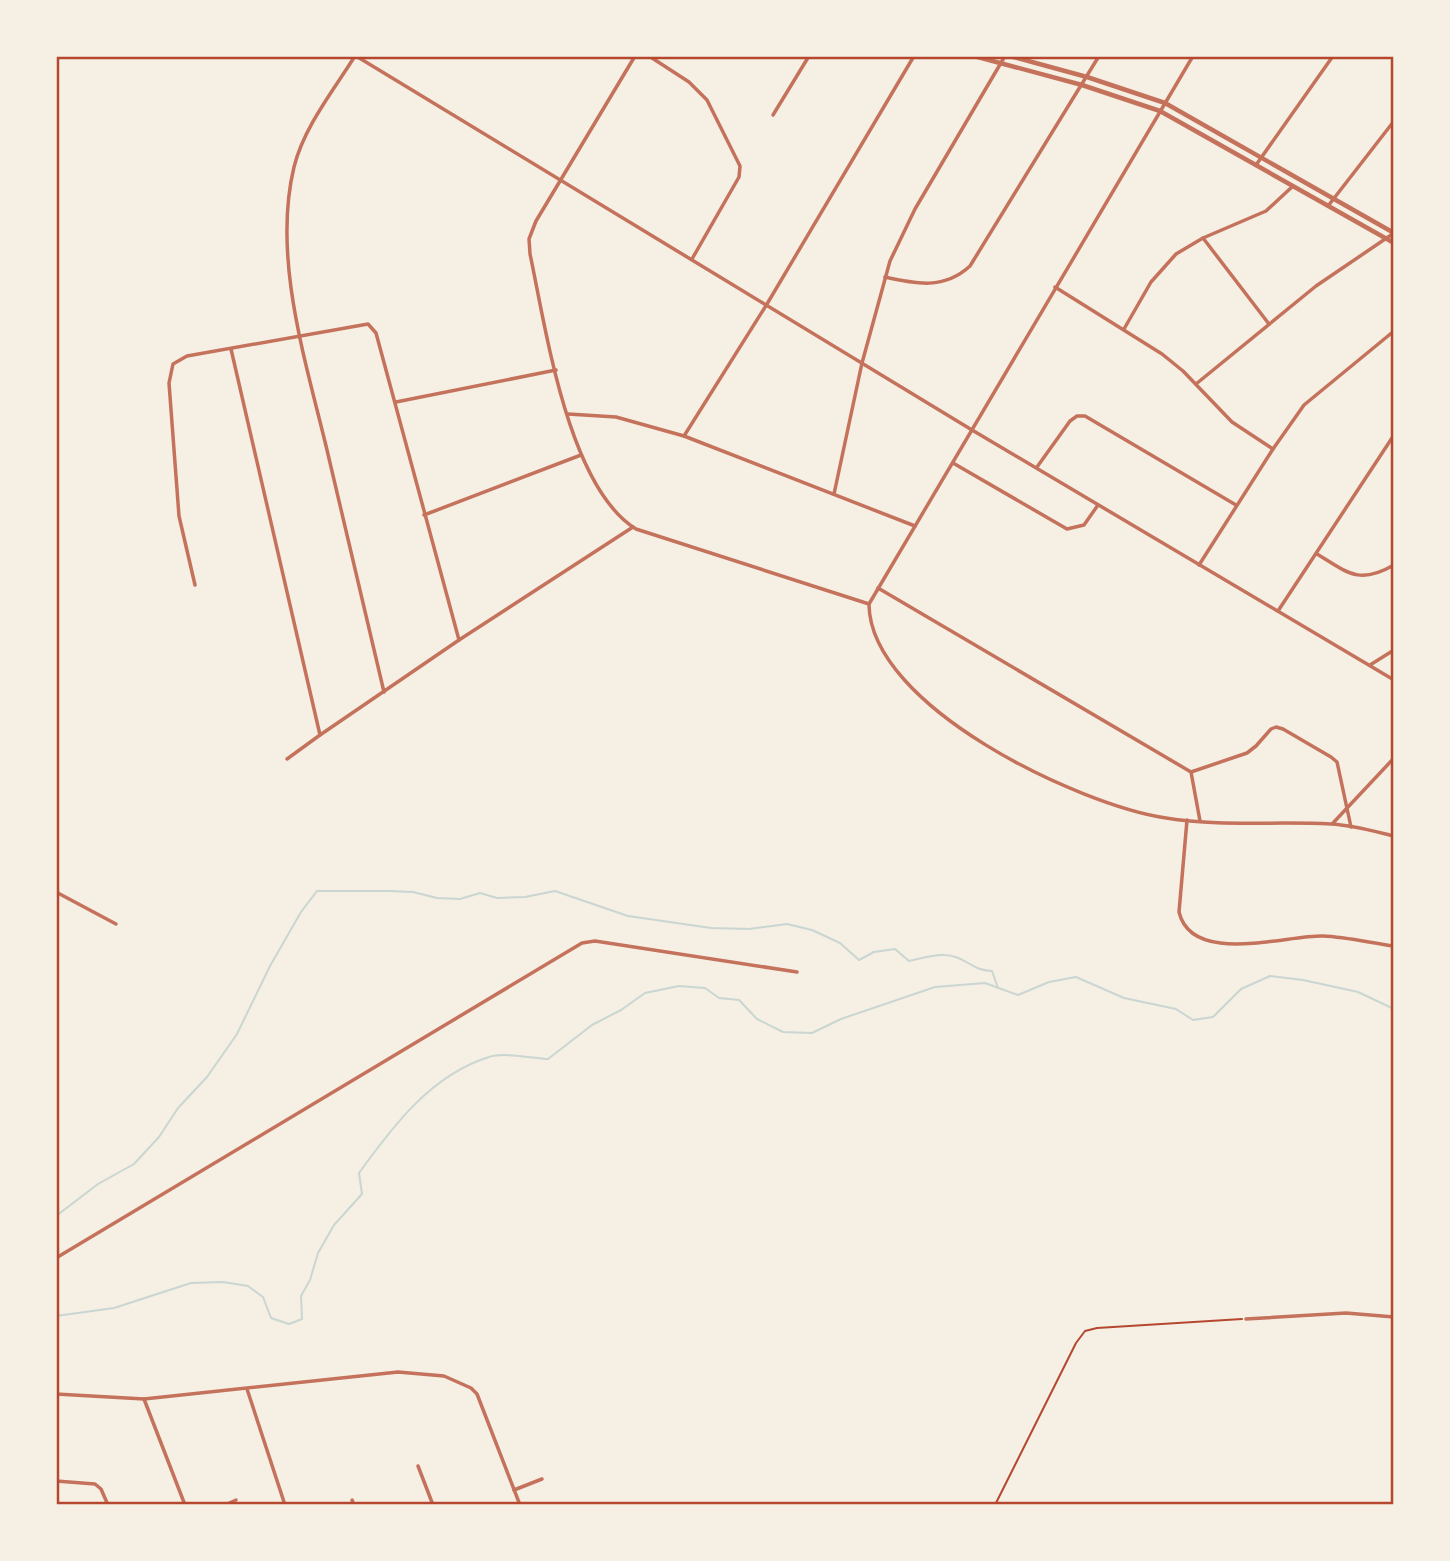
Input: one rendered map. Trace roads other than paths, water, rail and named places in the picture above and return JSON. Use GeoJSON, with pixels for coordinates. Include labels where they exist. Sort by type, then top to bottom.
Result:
{"type":"FeatureCollection","features":[{"type":"Feature","properties":{"kind":"street"},"geometry":{"type":"LineString","coordinates":[[384,692],[300,337],[289,255],[288,212],[292,176],[300,149],[309,129],[355,56],[1036,468],[1394,680]]}},
{"type":"Feature","properties":{"kind":"street"},"geometry":{"type":"LineString","coordinates":[[635,56],[559,180],[534,224],[529,242],[556,370],[581,455],[605,499],[620,517],[633,527],[869,604]]}},
{"type":"Feature","properties":{"kind":"street"},"geometry":{"type":"LineString","coordinates":[[649,56],[692,84],[707,100],[740,166],[739,177],[692,259]]}},
{"type":"Feature","properties":{"kind":"street"},"geometry":{"type":"LineString","coordinates":[[773,115],[809,56]]}},
{"type":"Feature","properties":{"kind":"street"},"geometry":{"type":"LineString","coordinates":[[684,436],[767,304],[914,56]]}},
{"type":"Feature","properties":{"kind":"street"},"geometry":{"type":"LineString","coordinates":[[974,56],[1082,85],[1160,111],[1394,243]]}},
{"type":"Feature","properties":{"kind":"street"},"geometry":{"type":"LineString","coordinates":[[834,494],[862,363],[894,251],[915,209],[1007,56],[1087,77],[1165,103],[1394,233],[1316,286],[1196,384]]}},
{"type":"Feature","properties":{"kind":"street"},"geometry":{"type":"LineString","coordinates":[[885,277],[914,284],[935,284],[957,276],[970,266],[1099,56]]}},
{"type":"Feature","properties":{"kind":"street"},"geometry":{"type":"LineString","coordinates":[[1193,56],[869,604],[874,632],[895,667],[919,694],[959,729],[1031,769],[1072,788],[1146,814],[1200,821],[1333,824],[1394,836]]}},
{"type":"Feature","properties":{"kind":"street"},"geometry":{"type":"LineString","coordinates":[[1256,165],[1333,56]]}},
{"type":"Feature","properties":{"kind":"street"},"geometry":{"type":"LineString","coordinates":[[1328,206],[1394,121]]}},
{"type":"Feature","properties":{"kind":"street"},"geometry":{"type":"LineString","coordinates":[[1124,329],[1160,270],[1176,254],[1203,238],[1266,211],[1279,202],[1293,186]]}},
{"type":"Feature","properties":{"kind":"street"},"geometry":{"type":"LineString","coordinates":[[1203,238],[1269,324]]}},
{"type":"Feature","properties":{"kind":"street"},"geometry":{"type":"LineString","coordinates":[[1055,287],[1168,358],[1232,422],[1273,449]]}},
{"type":"Feature","properties":{"kind":"street"},"geometry":{"type":"LineString","coordinates":[[195,585],[179,516],[170,372],[174,362],[184,357],[364,324],[372,326],[376,333],[459,640]]}},
{"type":"Feature","properties":{"kind":"street"},"geometry":{"type":"LineString","coordinates":[[1199,565],[1273,449],[1308,401],[1394,331]]}},
{"type":"Feature","properties":{"kind":"street"},"geometry":{"type":"LineString","coordinates":[[232,349],[320,735]]}},
{"type":"Feature","properties":{"kind":"street"},"geometry":{"type":"LineString","coordinates":[[396,402],[556,370]]}},
{"type":"Feature","properties":{"kind":"street"},"geometry":{"type":"LineString","coordinates":[[568,414],[616,417],[684,436],[915,526]]}},
{"type":"Feature","properties":{"kind":"street"},"geometry":{"type":"LineString","coordinates":[[1036,468],[1070,421],[1077,416],[1085,416],[1236,505]]}},
{"type":"Feature","properties":{"kind":"street"},"geometry":{"type":"LineString","coordinates":[[1278,611],[1394,435]]}},
{"type":"Feature","properties":{"kind":"street"},"geometry":{"type":"LineString","coordinates":[[424,515],[581,455]]}},
{"type":"Feature","properties":{"kind":"street"},"geometry":{"type":"LineString","coordinates":[[953,464],[1067,529],[1084,525],[1098,505]]}},
{"type":"Feature","properties":{"kind":"street"},"geometry":{"type":"LineString","coordinates":[[287,760],[459,640],[633,527]]}},
{"type":"Feature","properties":{"kind":"street"},"geometry":{"type":"LineString","coordinates":[[1317,554],[1356,576],[1373,575],[1394,565]]}},
{"type":"Feature","properties":{"kind":"street"},"geometry":{"type":"LineString","coordinates":[[878,588],[1191,772],[1200,821]]}},
{"type":"Feature","properties":{"kind":"street"},"geometry":{"type":"LineString","coordinates":[[1370,665],[1394,650]]}},
{"type":"Feature","properties":{"kind":"street"},"geometry":{"type":"LineString","coordinates":[[1191,772],[1247,753],[1258,745],[1271,729],[1278,727],[1334,759],[1340,768],[1351,827]]}},
{"type":"Feature","properties":{"kind":"street"},"geometry":{"type":"LineString","coordinates":[[1333,824],[1394,758]]}},
{"type":"Feature","properties":{"kind":"street"},"geometry":{"type":"LineString","coordinates":[[1187,820],[1179,912],[1184,924],[1196,935],[1221,944],[1322,936],[1394,946]]}},
{"type":"Feature","properties":{"kind":"street"},"geometry":{"type":"LineString","coordinates":[[56,892],[116,924]]}},
{"type":"Feature","properties":{"kind":"street"},"geometry":{"type":"LineString","coordinates":[[56,1258],[585,942],[595,940],[797,972]]}},
{"type":"Feature","properties":{"kind":"street"},"geometry":{"type":"LineString","coordinates":[[1246,1319],[1346,1313],[1394,1317]]}},
{"type":"Feature","properties":{"kind":"street"},"geometry":{"type":"LineString","coordinates":[[56,1394],[144,1399],[389,1373],[438,1374],[471,1388],[477,1394],[520,1505]]}},
{"type":"Feature","properties":{"kind":"street"},"geometry":{"type":"LineString","coordinates":[[247,1389],[285,1505]]}},
{"type":"Feature","properties":{"kind":"street"},"geometry":{"type":"LineString","coordinates":[[144,1399],[184,1505]]}},
{"type":"Feature","properties":{"kind":"street"},"geometry":{"type":"LineString","coordinates":[[418,1466],[433,1505]]}},
{"type":"Feature","properties":{"kind":"street"},"geometry":{"type":"LineString","coordinates":[[514,1490],[542,1479]]}},
{"type":"Feature","properties":{"kind":"street"},"geometry":{"type":"LineString","coordinates":[[56,1481],[95,1484],[101,1489],[108,1505]]}},
{"type":"Feature","properties":{"kind":"street"},"geometry":{"type":"LineString","coordinates":[[225,1505],[236,1500]]}},
{"type":"Feature","properties":{"kind":"waterway"},"geometry":{"type":"LineString","coordinates":[[56,1216],[98,1184],[134,1164],[159,1137],[178,1108],[207,1077],[237,1034],[270,966],[301,912],[317,891],[413,892],[437,898],[460,899],[480,893],[497,898],[525,897],[555,891],[628,916],[711,928],[749,929],[787,924],[812,930],[840,943],[859,960],[874,952],[895,949],[909,961],[931,956],[951,956],[992,971],[998,988]]}},
{"type":"Feature","properties":{"kind":"waterway"},"geometry":{"type":"LineString","coordinates":[[56,1316],[114,1308],[191,1283],[223,1282],[248,1286],[263,1297],[271,1318],[289,1324],[302,1319],[301,1296],[310,1280],[318,1253],[334,1225],[362,1194],[359,1173],[415,1104],[449,1076],[489,1057],[510,1055],[548,1059],[592,1025],[621,1010],[645,993],[679,986],[705,988],[719,998],[739,1000],[757,1019],[783,1032],[812,1033],[841,1019],[935,987],[985,983],[1018,995],[1049,982],[1076,977],[1124,998],[1176,1009],[1193,1020],[1213,1017],[1241,989],[1270,976],[1358,992],[1394,1009]]}}]}
